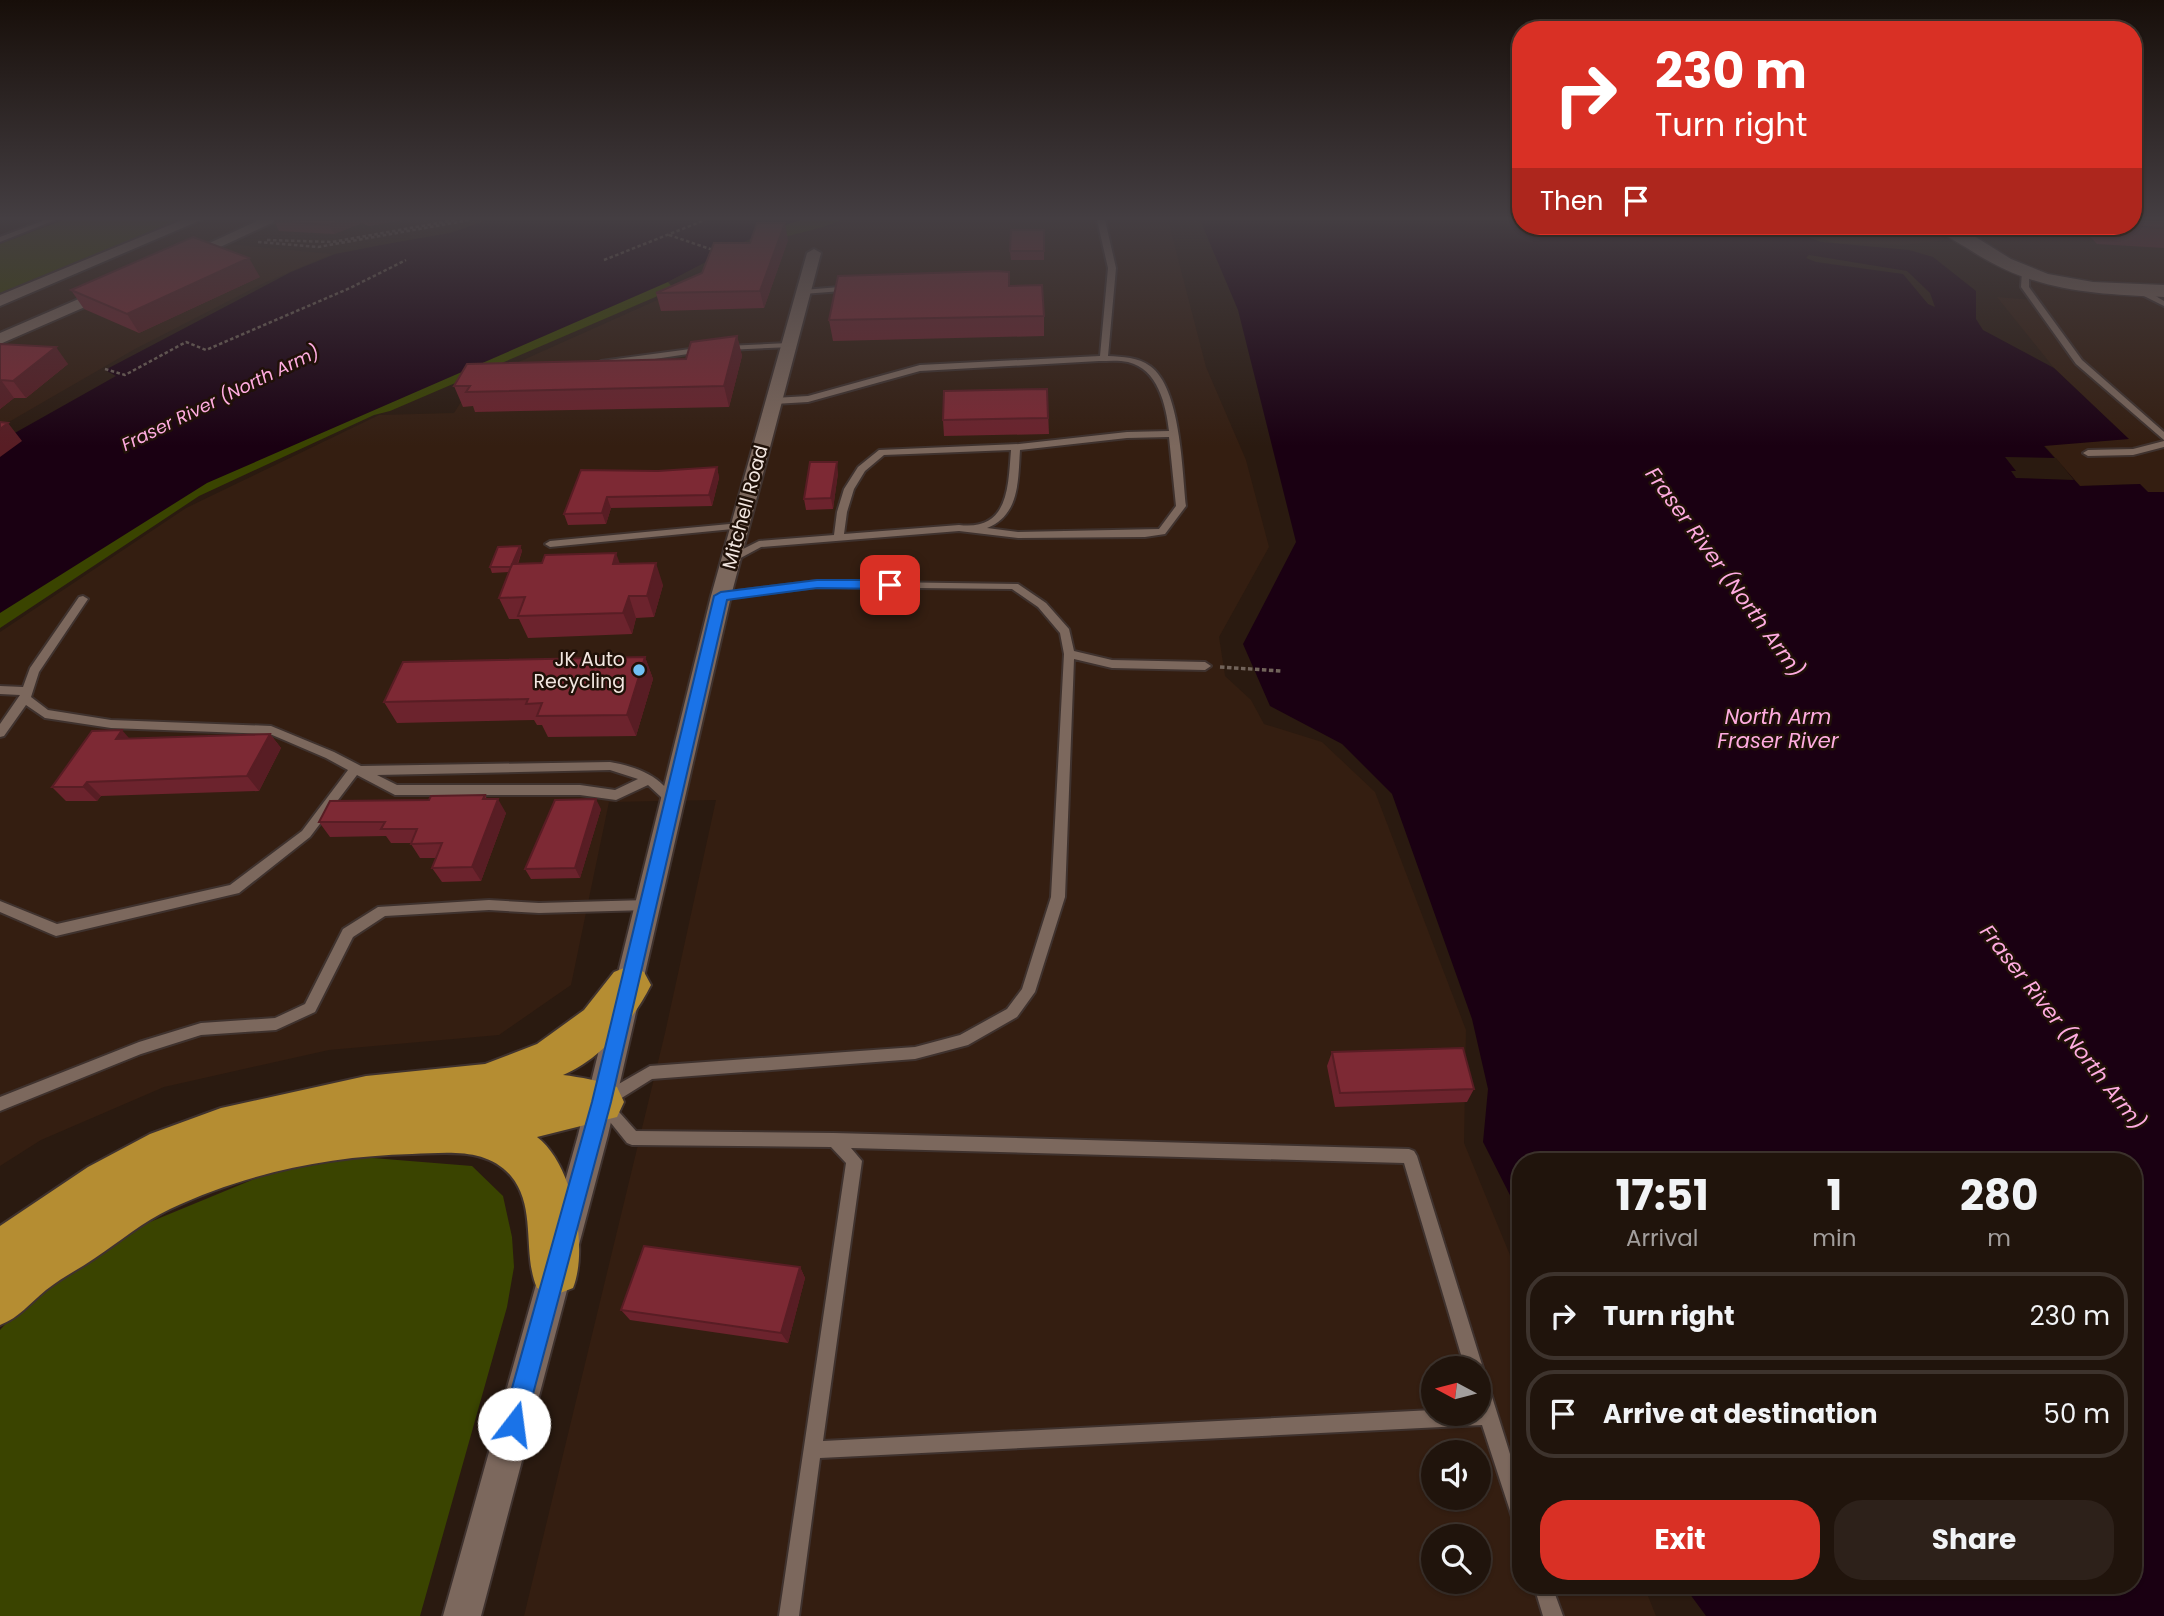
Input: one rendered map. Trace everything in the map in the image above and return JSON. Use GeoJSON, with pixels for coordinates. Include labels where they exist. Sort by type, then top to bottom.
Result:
{"type":"FeatureCollection","features":[{"type":"Feature","properties":{"kind":"highway"},"geometry":{"type":"LineString","coordinates":[[486,1085],[553,1058],[600,1024],[629,985]]}},
{"type":"Feature","properties":{"kind":"highway"},"geometry":{"type":"LineString","coordinates":[[0,1256],[105,1184],[167,1150],[221,1130],[298,1110],[366,1097],[486,1085],[601,1102]]}},
{"type":"Feature","properties":{"kind":"highway"},"geometry":{"type":"LineString","coordinates":[[0,1299],[28,1272],[151,1193],[247,1155],[362,1133],[466,1130],[601,1102]]}},
{"type":"Feature","properties":{"kind":"highway"},"geometry":{"type":"LineString","coordinates":[[466,1130],[513,1147],[537,1170],[550,1199],[555,1270]]}},
{"type":"Feature","properties":{"kind":"street"},"geometry":{"type":"LineString","coordinates":[[0,339],[99,295]]}},
{"type":"Feature","properties":{"kind":"street","name":"Mitchell Road"},"geometry":{"type":"LineString","coordinates":[[462,1616],[601,1102],[721,596],[802,295]]}},
{"type":"Feature","properties":{"kind":"lane"},"geometry":{"type":"LineString","coordinates":[[1104,358],[1110,295]]}},
{"type":"Feature","properties":{"kind":"lane"},"geometry":{"type":"LineString","coordinates":[[2031,295],[2079,362],[2164,437]]}},
{"type":"Feature","properties":{"kind":"lane"},"geometry":{"type":"LineString","coordinates":[[2149,295],[2164,304]]}},
{"type":"Feature","properties":{"kind":"lane"},"geometry":{"type":"LineString","coordinates":[[587,366],[695,350],[789,345]]}},
{"type":"Feature","properties":{"kind":"lane"},"geometry":{"type":"LineString","coordinates":[[731,559],[759,544],[959,528],[1018,535],[1162,532],[1181,506],[1171,411],[1164,392],[1149,369],[1130,360],[1104,358],[920,368],[808,399],[774,401]]}},
{"type":"Feature","properties":{"kind":"lane"},"geometry":{"type":"LineString","coordinates":[[839,538],[842,502],[852,480],[867,461],[882,452],[1016,448],[1127,435],[1174,434]]}},
{"type":"Feature","properties":{"kind":"lane"},"geometry":{"type":"LineString","coordinates":[[2088,453],[2133,452],[2164,444]]}},
{"type":"Feature","properties":{"kind":"lane"},"geometry":{"type":"LineString","coordinates":[[972,530],[992,524],[1007,510],[1016,448]]}},
{"type":"Feature","properties":{"kind":"lane"},"geometry":{"type":"LineString","coordinates":[[550,544],[740,526]]}},
{"type":"Feature","properties":{"kind":"lane"},"geometry":{"type":"LineString","coordinates":[[721,596],[817,584],[1014,586],[1042,605],[1065,632],[1069,654],[1058,897],[1028,992],[1012,1013],[963,1041],[915,1053],[650,1073],[601,1102],[632,1138],[834,1140],[1409,1156],[1470,1356]]}},
{"type":"Feature","properties":{"kind":"lane"},"geometry":{"type":"LineString","coordinates":[[0,733],[27,695],[34,671],[83,598]]}},
{"type":"Feature","properties":{"kind":"lane"},"geometry":{"type":"LineString","coordinates":[[1069,654],[1112,664],[1205,666]]}},
{"type":"Feature","properties":{"kind":"lane"},"geometry":{"type":"LineString","coordinates":[[0,690],[27,695],[45,714],[111,724],[271,730],[330,755],[354,771],[395,790],[580,790],[616,795],[649,779]]}},
{"type":"Feature","properties":{"kind":"lane"},"geometry":{"type":"LineString","coordinates":[[354,771],[610,766],[649,779],[666,794],[671,806]]}},
{"type":"Feature","properties":{"kind":"lane"},"geometry":{"type":"LineString","coordinates":[[0,906],[55,930],[234,889],[306,834],[354,771]]}},
{"type":"Feature","properties":{"kind":"lane"},"geometry":{"type":"LineString","coordinates":[[0,1104],[139,1048],[201,1029],[276,1024],[310,1008],[348,933],[383,911],[489,905],[540,908],[648,905]]}},
{"type":"Feature","properties":{"kind":"lane"},"geometry":{"type":"LineString","coordinates":[[789,1616],[854,1161],[834,1140]]}},
{"type":"Feature","properties":{"kind":"lane"},"geometry":{"type":"LineString","coordinates":[[813,1450],[1421,1419]]}},
{"type":"Feature","properties":{"kind":"lane"},"geometry":{"type":"LineString","coordinates":[[1491,1425],[1512,1489]]}},
{"type":"Feature","properties":{"kind":"lane"},"geometry":{"type":"LineString","coordinates":[[1546,1594],[1553,1616]]}},
{"type":"Feature","properties":{"kind":"path"},"geometry":{"type":"LineString","coordinates":[[105,369],[125,375],[186,342],[206,350],[333,295]]}},
{"type":"Feature","properties":{"kind":"path"},"geometry":{"type":"LineString","coordinates":[[1205,666],[1281,671]]}},
{"type":"Feature","properties":{"kind":"shaded area"},"geometry":{"type":"Polygon","coordinates":[[[25,295],[88,295],[0,334],[0,306],[25,295]]]}},
{"type":"Feature","properties":{"kind":"shaded area"},"geometry":{"type":"Polygon","coordinates":[[[111,295],[240,295],[135,349],[7,423],[0,423],[0,344],[111,295]]]}},
{"type":"Feature","properties":{"kind":"shaded area"},"geometry":{"type":"Polygon","coordinates":[[[667,295],[1187,295],[1206,367],[1246,460],[1269,547],[1219,637],[1225,676],[1251,700],[1264,724],[1322,742],[1375,792],[1466,1030],[1464,1143],[1512,1260],[1512,1594],[1647,1594],[1656,1616],[524,1616],[665,1033],[716,800],[609,802],[571,985],[499,1035],[329,1050],[164,1087],[41,1140],[0,1166],[0,632],[186,508],[379,415],[454,413],[474,382],[667,295]]]}},
{"type":"Feature","properties":{"kind":"shaded area"},"geometry":{"type":"Polygon","coordinates":[[[2030,295],[2164,295],[2164,492],[2148,492],[2140,484],[2080,486],[2044,445],[2128,439],[2054,368],[1997,297],[2033,300],[2030,295]]]}},
{"type":"Feature","properties":{"kind":"green space"},"geometry":{"type":"Polygon","coordinates":[[[617,295],[659,295],[390,411],[374,415],[199,496],[0,628],[0,596],[86,537],[617,295]]]}},
{"type":"Feature","properties":{"kind":"green space"},"geometry":{"type":"Polygon","coordinates":[[[323,1154],[472,1166],[503,1196],[512,1237],[514,1267],[507,1307],[420,1616],[0,1616],[0,1330],[47,1278],[150,1222],[323,1154]]]}},
{"type":"Feature","properties":{"kind":"water","name":"Fraser River (North Arm)"},"geometry":{"type":"Polygon","coordinates":[[[247,295],[637,295],[207,483],[0,613],[0,433],[13,434],[116,376],[105,370],[247,295]]]}},
{"type":"Feature","properties":{"kind":"water","name":"North Arm Fraser River"},"geometry":{"type":"Polygon","coordinates":[[[1232,295],[1976,295],[1976,319],[1983,330],[2054,368],[2129,439],[2044,446],[2080,486],[2140,484],[2148,492],[2164,492],[2164,1616],[1706,1616],[1690,1594],[2142,1594],[2142,1153],[1512,1153],[1512,1199],[1483,1142],[1488,1089],[1472,1019],[1392,794],[1342,744],[1270,706],[1243,644],[1296,542],[1238,310],[1232,295]]]}},
{"type":"Feature","properties":{"kind":"pier"},"geometry":{"type":"Polygon","coordinates":[[[1921,295],[1931,295],[1935,307],[1928,304],[1921,295]]]}},
{"type":"Feature","properties":{"kind":"pier"},"geometry":{"type":"Polygon","coordinates":[[[2005,457],[2056,458],[2074,480],[2016,478],[2011,471],[2016,471],[2005,457]]]}},
{"type":"Feature","properties":{"kind":"building"},"geometry":{"type":"Polygon","coordinates":[[[84,295],[167,295],[127,314],[84,295]]]}},
{"type":"Feature","properties":{"kind":"building"},"geometry":{"type":"Polygon","coordinates":[[[834,295],[1043,295],[1044,316],[829,320],[834,295]]]}},
{"type":"Feature","properties":{"kind":"building"},"geometry":{"type":"Polygon","coordinates":[[[737,336],[724,386],[466,392],[470,386],[454,386],[467,364],[686,359],[691,342],[737,336]]]}},
{"type":"Feature","properties":{"kind":"building"},"geometry":{"type":"Polygon","coordinates":[[[0,344],[56,347],[13,381],[0,381],[0,344]]]}},
{"type":"Feature","properties":{"kind":"building"},"geometry":{"type":"Polygon","coordinates":[[[1047,389],[1048,418],[943,420],[944,391],[1047,389]]]}},
{"type":"Feature","properties":{"kind":"building"},"geometry":{"type":"Polygon","coordinates":[[[810,462],[837,462],[831,498],[804,499],[810,462]]]}},
{"type":"Feature","properties":{"kind":"building"},"geometry":{"type":"Polygon","coordinates":[[[717,467],[709,495],[607,497],[602,513],[564,514],[581,470],[658,471],[717,467]]]}},
{"type":"Feature","properties":{"kind":"building"},"geometry":{"type":"Polygon","coordinates":[[[520,546],[511,567],[490,567],[498,547],[520,546]]]}},
{"type":"Feature","properties":{"kind":"building"},"geometry":{"type":"Polygon","coordinates":[[[616,553],[613,564],[656,563],[647,596],[629,596],[623,613],[518,616],[525,597],[499,598],[512,564],[542,563],[545,555],[616,553]]]}},
{"type":"Feature","properties":{"kind":"building"},"geometry":{"type":"Polygon","coordinates":[[[645,657],[627,715],[537,716],[542,703],[526,704],[528,699],[384,702],[403,662],[645,657]]]}},
{"type":"Feature","properties":{"kind":"building"},"geometry":{"type":"Polygon","coordinates":[[[122,730],[116,739],[270,734],[247,776],[87,782],[83,787],[52,787],[92,731],[122,730]]]}},
{"type":"Feature","properties":{"kind":"building"},"geometry":{"type":"Polygon","coordinates":[[[485,795],[483,799],[498,799],[472,867],[432,868],[442,843],[411,844],[417,829],[381,829],[385,822],[319,822],[330,801],[429,800],[431,796],[485,795]]]}},
{"type":"Feature","properties":{"kind":"building"},"geometry":{"type":"Polygon","coordinates":[[[596,799],[575,868],[525,869],[555,800],[596,799]]]}},
{"type":"Feature","properties":{"kind":"building"},"geometry":{"type":"Polygon","coordinates":[[[1463,1048],[1474,1089],[1340,1093],[1332,1052],[1463,1048]]]}},
{"type":"Feature","properties":{"kind":"building"},"geometry":{"type":"Polygon","coordinates":[[[644,1246],[800,1267],[781,1333],[621,1310],[644,1246]]]}},
{"type":"Feature","properties":{"kind":"place","name":"JK Auto Recycling"},"geometry":{"type":"Point","coordinates":[639,670]}},
{"type":"Feature","properties":{"kind":"route"},"geometry":{"type":"LineString","coordinates":[[514,1424],[593,1135],[721,596],[817,584],[890,585]]}}]}
